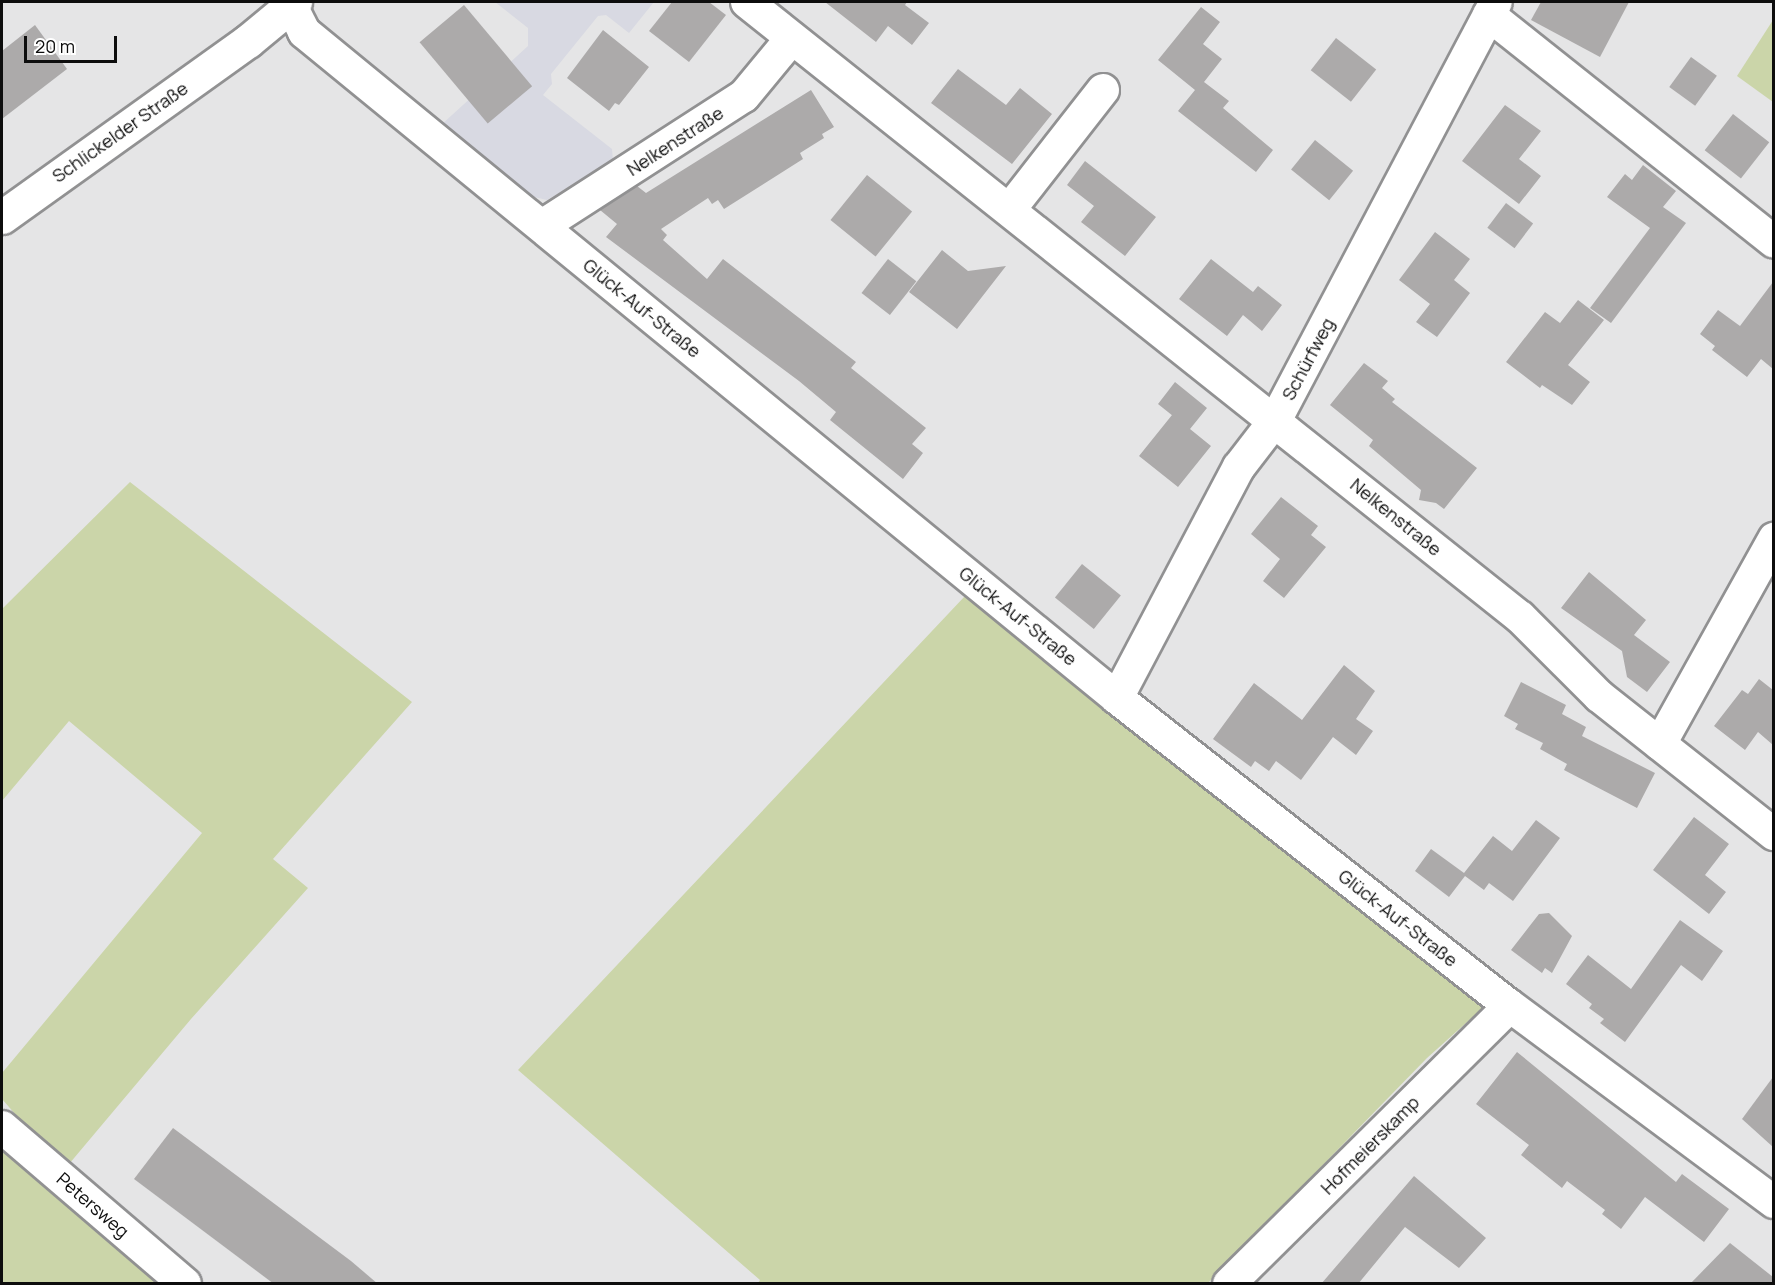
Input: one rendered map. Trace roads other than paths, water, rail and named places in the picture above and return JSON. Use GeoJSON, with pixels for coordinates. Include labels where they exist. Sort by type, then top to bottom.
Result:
{"type":"FeatureCollection","features":[{"type":"Feature","properties":{"kind":"main road","name":"Schlickelder Straße"},"geometry":{"type":"LineString","coordinates":[[2,217],[248,41],[292,3]]}},
{"type":"Feature","properties":{"kind":"street","name":"Glück-Auf-Straße"},"geometry":{"type":"LineString","coordinates":[[292,3],[304,32],[1118,698],[1510,1006],[1773,1202]]}},
{"type":"Feature","properties":{"kind":"street","name":"Nelkenstraße"},"geometry":{"type":"LineString","coordinates":[[764,7],[792,38],[1276,419],[1520,617],[1599,696],[1773,834]]}},
{"type":"Feature","properties":{"kind":"street","name":"Schürfweg"},"geometry":{"type":"LineString","coordinates":[[1118,698],[1239,466],[1276,419],[1492,8],[1773,242]]}},
{"type":"Feature","properties":{"kind":"street","name":"Nelkenstraße"},"geometry":{"type":"LineString","coordinates":[[542,226],[744,96],[792,38]]}},
{"type":"Feature","properties":{"kind":"street"},"geometry":{"type":"LineString","coordinates":[[1010,209],[1103,90]]}},
{"type":"Feature","properties":{"kind":"street"},"geometry":{"type":"LineString","coordinates":[[1660,744],[1773,539]]}},
{"type":"Feature","properties":{"kind":"street","name":"Hofmeierskamp"},"geometry":{"type":"LineString","coordinates":[[1229,1284],[1510,1006]]}},
{"type":"Feature","properties":{"kind":"street","name":"Petersweg"},"geometry":{"type":"LineString","coordinates":[[2,1127],[185,1284]]}}]}
